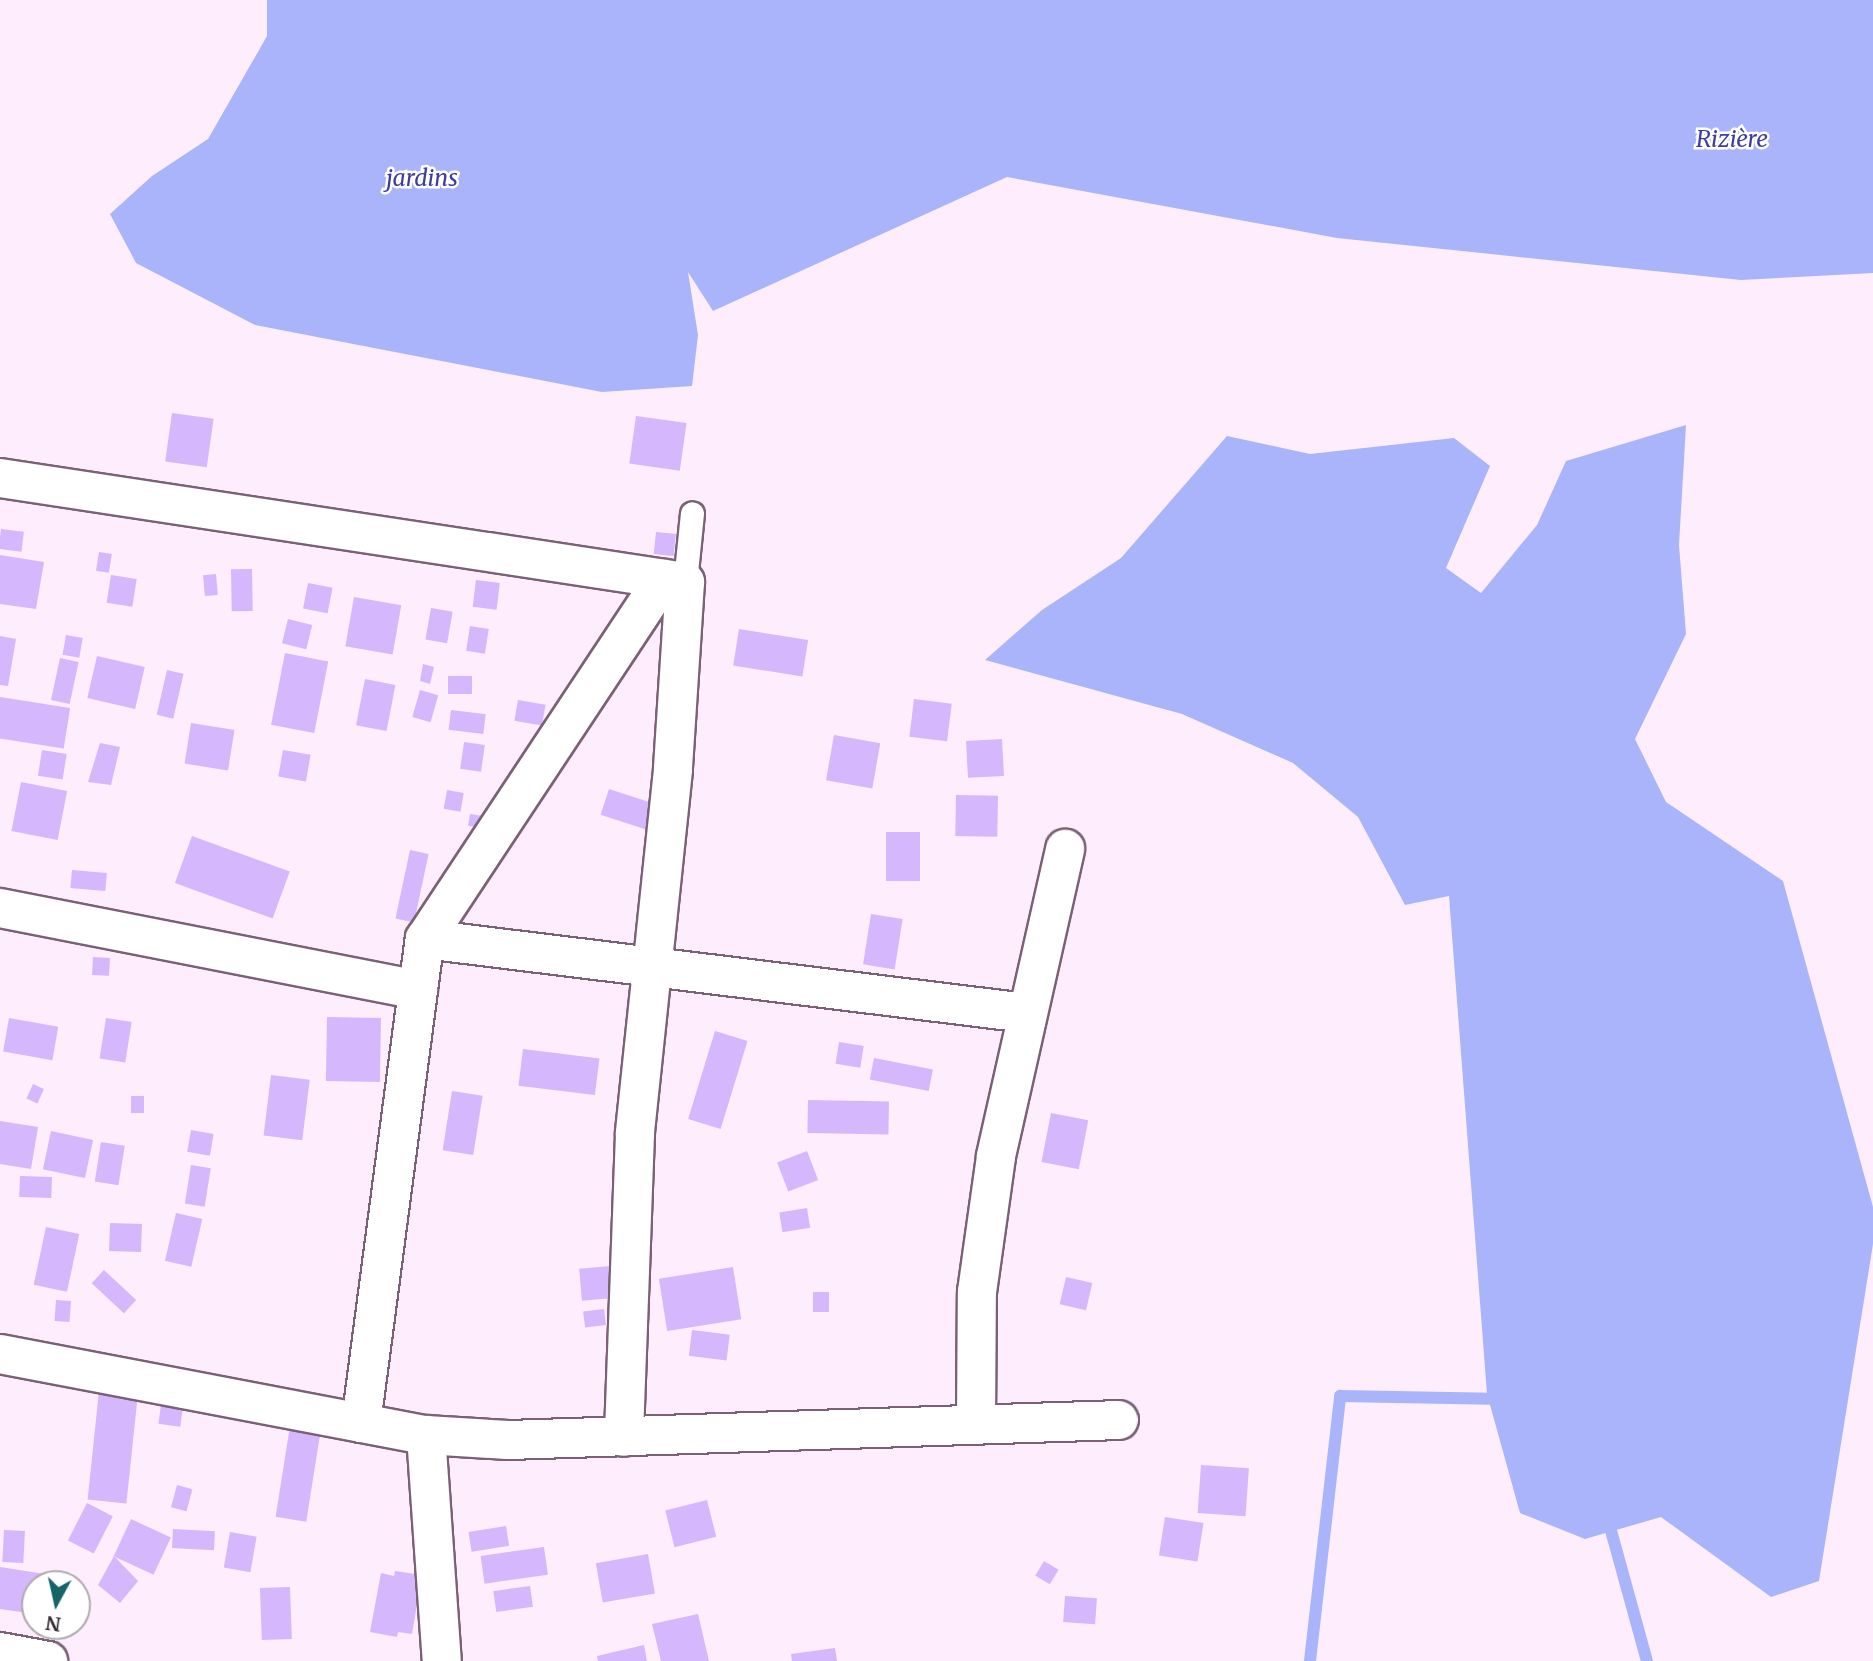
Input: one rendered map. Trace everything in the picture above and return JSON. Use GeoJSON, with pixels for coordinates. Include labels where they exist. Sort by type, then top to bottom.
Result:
{"type":"FeatureCollection","features":[{"type":"Feature","properties":{"kind":"street"},"geometry":{"type":"LineString","coordinates":[[0,478],[674,581]]}},
{"type":"Feature","properties":{"kind":"street"},"geometry":{"type":"LineString","coordinates":[[361,1423],[425,939],[674,581]]}},
{"type":"Feature","properties":{"kind":"street"},"geometry":{"type":"LineString","coordinates":[[624,1437],[630,1213],[656,967],[674,581]]}},
{"type":"Feature","properties":{"kind":"street"},"geometry":{"type":"LineString","coordinates":[[976,1421],[977,1292],[996,1156],[1065,849]]}},
{"type":"Feature","properties":{"kind":"street"},"geometry":{"type":"LineString","coordinates":[[0,908],[418,990]]}},
{"type":"Feature","properties":{"kind":"street"},"geometry":{"type":"LineString","coordinates":[[425,939],[1026,1013]]}},
{"type":"Feature","properties":{"kind":"street"},"geometry":{"type":"LineString","coordinates":[[0,1354],[426,1435],[508,1440],[976,1421],[1119,1420]]}},
{"type":"Feature","properties":{"kind":"street"},"geometry":{"type":"LineString","coordinates":[[426,1435],[442,1661]]}},
{"type":"Feature","properties":{"kind":"street"},"geometry":{"type":"LineString","coordinates":[[0,1652],[48,1661]]}},
{"type":"Feature","properties":{"kind":"lane"},"geometry":{"type":"LineString","coordinates":[[674,581],[692,513]]}},
{"type":"Feature","properties":{"kind":"water","name":"Rizière"},"geometry":{"type":"Polygon","coordinates":[[[267,0],[1873,0],[1873,273],[1741,280],[1337,238],[1007,177],[713,311],[688,272],[698,335],[692,386],[602,392],[255,325],[136,263],[110,214],[152,176],[208,139],[267,36],[267,0]]]}},
{"type":"Feature","properties":{"kind":"water"},"geometry":{"type":"Polygon","coordinates":[[[1686,425],[1679,545],[1686,634],[1635,739],[1666,802],[1783,881],[1873,1207],[1873,1244],[1819,1581],[1771,1597],[1661,1517],[1585,1539],[1520,1513],[1487,1394],[1449,896],[1405,905],[1358,817],[1293,763],[1182,714],[985,660],[1042,610],[1121,558],[1227,436],[1310,454],[1454,438],[1490,466],[1446,568],[1481,593],[1537,525],[1566,461],[1686,425]]]}},
{"type":"Feature","properties":{"kind":"building"},"geometry":{"type":"Polygon","coordinates":[[[172,413],[214,419],[207,467],[165,462],[172,413]]]}},
{"type":"Feature","properties":{"kind":"building"},"geometry":{"type":"Polygon","coordinates":[[[636,416],[687,423],[680,471],[629,464],[636,416]]]}},
{"type":"Feature","properties":{"kind":"building"},"geometry":{"type":"Polygon","coordinates":[[[1,529],[24,532],[21,552],[0,549],[1,529]]]}},
{"type":"Feature","properties":{"kind":"building"},"geometry":{"type":"Polygon","coordinates":[[[656,532],[676,534],[674,556],[654,554],[656,532]]]}},
{"type":"Feature","properties":{"kind":"building"},"geometry":{"type":"Polygon","coordinates":[[[99,552],[112,554],[109,573],[96,571],[99,552]]]}},
{"type":"Feature","properties":{"kind":"building"},"geometry":{"type":"Polygon","coordinates":[[[0,555],[44,562],[36,609],[0,604],[0,555]]]}},
{"type":"Feature","properties":{"kind":"building"},"geometry":{"type":"Polygon","coordinates":[[[231,569],[252,569],[253,611],[232,611],[231,569]]]}},
{"type":"Feature","properties":{"kind":"building"},"geometry":{"type":"Polygon","coordinates":[[[216,574],[218,595],[205,596],[203,575],[216,574]]]}},
{"type":"Feature","properties":{"kind":"building"},"geometry":{"type":"Polygon","coordinates":[[[111,575],[137,579],[132,607],[107,603],[111,575]]]}},
{"type":"Feature","properties":{"kind":"building"},"geometry":{"type":"Polygon","coordinates":[[[476,580],[500,583],[497,610],[473,607],[476,580]]]}},
{"type":"Feature","properties":{"kind":"building"},"geometry":{"type":"Polygon","coordinates":[[[308,583],[333,588],[328,613],[303,609],[308,583]]]}},
{"type":"Feature","properties":{"kind":"building"},"geometry":{"type":"Polygon","coordinates":[[[354,597],[401,605],[393,655],[345,646],[354,597]]]}},
{"type":"Feature","properties":{"kind":"building"},"geometry":{"type":"Polygon","coordinates":[[[431,608],[453,612],[447,643],[425,640],[431,608]]]}},
{"type":"Feature","properties":{"kind":"building"},"geometry":{"type":"Polygon","coordinates":[[[288,619],[312,625],[306,649],[282,643],[288,619]]]}},
{"type":"Feature","properties":{"kind":"building"},"geometry":{"type":"Polygon","coordinates":[[[470,626],[489,629],[485,654],[466,651],[470,626]]]}},
{"type":"Feature","properties":{"kind":"building"},"geometry":{"type":"Polygon","coordinates":[[[739,629],[808,640],[802,676],[733,666],[739,629]]]}},
{"type":"Feature","properties":{"kind":"building"},"geometry":{"type":"Polygon","coordinates":[[[66,635],[83,638],[79,658],[63,655],[66,635]]]}},
{"type":"Feature","properties":{"kind":"building"},"geometry":{"type":"Polygon","coordinates":[[[0,636],[16,639],[8,686],[0,685],[0,636]]]}},
{"type":"Feature","properties":{"kind":"building"},"geometry":{"type":"Polygon","coordinates":[[[285,653],[328,661],[314,733],[271,725],[285,653]]]}},
{"type":"Feature","properties":{"kind":"building"},"geometry":{"type":"Polygon","coordinates":[[[97,656],[145,667],[135,709],[87,698],[97,656]]]}},
{"type":"Feature","properties":{"kind":"building"},"geometry":{"type":"Polygon","coordinates":[[[60,658],[79,662],[70,704],[51,700],[60,658]]]}},
{"type":"Feature","properties":{"kind":"building"},"geometry":{"type":"Polygon","coordinates":[[[423,664],[434,667],[430,684],[420,681],[423,664]]]}},
{"type":"Feature","properties":{"kind":"building"},"geometry":{"type":"Polygon","coordinates":[[[167,670],[184,674],[173,719],[157,715],[167,670]]]}},
{"type":"Feature","properties":{"kind":"building"},"geometry":{"type":"Polygon","coordinates":[[[448,676],[472,676],[472,694],[448,694],[448,676]]]}},
{"type":"Feature","properties":{"kind":"building"},"geometry":{"type":"Polygon","coordinates":[[[365,679],[395,685],[386,731],[356,725],[365,679]]]}},
{"type":"Feature","properties":{"kind":"building"},"geometry":{"type":"Polygon","coordinates":[[[420,690],[438,695],[431,722],[412,717],[420,690]]]}},
{"type":"Feature","properties":{"kind":"building"},"geometry":{"type":"Polygon","coordinates":[[[0,697],[70,708],[64,749],[0,739],[0,697]]]}},
{"type":"Feature","properties":{"kind":"building"},"geometry":{"type":"Polygon","coordinates":[[[914,699],[952,704],[947,741],[909,737],[914,699]]]}},
{"type":"Feature","properties":{"kind":"building"},"geometry":{"type":"Polygon","coordinates":[[[518,700],[546,705],[542,726],[514,721],[518,700]]]}},
{"type":"Feature","properties":{"kind":"building"},"geometry":{"type":"Polygon","coordinates":[[[451,710],[486,714],[483,734],[449,730],[451,710]]]}},
{"type":"Feature","properties":{"kind":"building"},"geometry":{"type":"Polygon","coordinates":[[[191,723],[234,730],[228,770],[185,763],[191,723]]]}},
{"type":"Feature","properties":{"kind":"building"},"geometry":{"type":"Polygon","coordinates":[[[834,735],[880,743],[872,788],[826,780],[834,735]]]}},
{"type":"Feature","properties":{"kind":"building"},"geometry":{"type":"Polygon","coordinates":[[[1002,739],[1004,776],[968,778],[966,741],[1002,739]]]}},
{"type":"Feature","properties":{"kind":"building"},"geometry":{"type":"Polygon","coordinates":[[[464,742],[485,745],[481,772],[460,769],[464,742]]]}},
{"type":"Feature","properties":{"kind":"building"},"geometry":{"type":"Polygon","coordinates":[[[100,743],[120,747],[111,785],[88,782],[100,743]]]}},
{"type":"Feature","properties":{"kind":"building"},"geometry":{"type":"Polygon","coordinates":[[[42,750],[67,754],[63,780],[38,776],[42,750]]]}},
{"type":"Feature","properties":{"kind":"building"},"geometry":{"type":"Polygon","coordinates":[[[283,750],[311,755],[306,781],[278,777],[283,750]]]}},
{"type":"Feature","properties":{"kind":"building"},"geometry":{"type":"Polygon","coordinates":[[[21,782],[67,791],[58,840],[11,831],[21,782]]]}},
{"type":"Feature","properties":{"kind":"building"},"geometry":{"type":"Polygon","coordinates":[[[609,789],[658,805],[649,830],[601,815],[609,789]]]}},
{"type":"Feature","properties":{"kind":"building"},"geometry":{"type":"Polygon","coordinates":[[[447,790],[464,793],[460,812],[444,809],[447,790]]]}},
{"type":"Feature","properties":{"kind":"building"},"geometry":{"type":"Polygon","coordinates":[[[956,795],[998,796],[997,837],[955,836],[956,795]]]}},
{"type":"Feature","properties":{"kind":"building"},"geometry":{"type":"Polygon","coordinates":[[[470,814],[483,816],[481,828],[468,826],[470,814]]]}},
{"type":"Feature","properties":{"kind":"building"},"geometry":{"type":"Polygon","coordinates":[[[886,832],[920,832],[920,881],[886,881],[886,832]]]}},
{"type":"Feature","properties":{"kind":"building"},"geometry":{"type":"Polygon","coordinates":[[[192,836],[290,872],[273,919],[175,883],[192,836]]]}},
{"type":"Feature","properties":{"kind":"building"},"geometry":{"type":"Polygon","coordinates":[[[410,850],[429,854],[414,922],[395,918],[410,850]]]}},
{"type":"Feature","properties":{"kind":"building"},"geometry":{"type":"Polygon","coordinates":[[[72,870],[107,873],[105,891],[70,888],[72,870]]]}},
{"type":"Feature","properties":{"kind":"building"},"geometry":{"type":"Polygon","coordinates":[[[871,914],[903,919],[895,969],[863,964],[871,914]]]}},
{"type":"Feature","properties":{"kind":"building"},"geometry":{"type":"Polygon","coordinates":[[[93,957],[110,958],[109,976],[92,975],[93,957]]]}},
{"type":"Feature","properties":{"kind":"building"},"geometry":{"type":"Polygon","coordinates":[[[327,1017],[381,1018],[380,1082],[326,1081],[327,1017]]]}},
{"type":"Feature","properties":{"kind":"building"},"geometry":{"type":"Polygon","coordinates":[[[9,1018],[58,1027],[52,1060],[3,1051],[9,1018]]]}},
{"type":"Feature","properties":{"kind":"building"},"geometry":{"type":"Polygon","coordinates":[[[106,1018],[132,1022],[125,1063],[100,1058],[106,1018]]]}},
{"type":"Feature","properties":{"kind":"building"},"geometry":{"type":"Polygon","coordinates":[[[715,1031],[748,1041],[721,1129],[688,1119],[715,1031]]]}},
{"type":"Feature","properties":{"kind":"building"},"geometry":{"type":"Polygon","coordinates":[[[839,1042],[864,1046],[860,1068],[836,1064],[839,1042]]]}},
{"type":"Feature","properties":{"kind":"building"},"geometry":{"type":"Polygon","coordinates":[[[523,1049],[599,1058],[595,1095],[518,1086],[523,1049]]]}},
{"type":"Feature","properties":{"kind":"building"},"geometry":{"type":"Polygon","coordinates":[[[874,1058],[933,1069],[929,1091],[870,1080],[874,1058]]]}},
{"type":"Feature","properties":{"kind":"building"},"geometry":{"type":"Polygon","coordinates":[[[271,1075],[310,1080],[302,1140],[264,1136],[271,1075]]]}},
{"type":"Feature","properties":{"kind":"building"},"geometry":{"type":"Polygon","coordinates":[[[33,1084],[44,1089],[37,1103],[26,1099],[33,1084]]]}},
{"type":"Feature","properties":{"kind":"building"},"geometry":{"type":"Polygon","coordinates":[[[452,1091],[483,1096],[473,1155],[443,1150],[452,1091]]]}},
{"type":"Feature","properties":{"kind":"building"},"geometry":{"type":"Polygon","coordinates":[[[131,1096],[144,1096],[144,1113],[131,1113],[131,1096]]]}},
{"type":"Feature","properties":{"kind":"building"},"geometry":{"type":"Polygon","coordinates":[[[808,1100],[889,1101],[888,1134],[807,1133],[808,1100]]]}},
{"type":"Feature","properties":{"kind":"building"},"geometry":{"type":"Polygon","coordinates":[[[1051,1113],[1088,1120],[1079,1169],[1041,1162],[1051,1113]]]}},
{"type":"Feature","properties":{"kind":"building"},"geometry":{"type":"Polygon","coordinates":[[[0,1121],[38,1127],[31,1169],[0,1164],[0,1121]]]}},
{"type":"Feature","properties":{"kind":"building"},"geometry":{"type":"Polygon","coordinates":[[[191,1130],[214,1134],[210,1156],[187,1152],[191,1130]]]}},
{"type":"Feature","properties":{"kind":"building"},"geometry":{"type":"Polygon","coordinates":[[[51,1131],[93,1140],[85,1178],[43,1169],[51,1131]]]}},
{"type":"Feature","properties":{"kind":"building"},"geometry":{"type":"Polygon","coordinates":[[[101,1142],[125,1146],[118,1185],[95,1182],[101,1142]]]}},
{"type":"Feature","properties":{"kind":"building"},"geometry":{"type":"Polygon","coordinates":[[[807,1151],[818,1180],[788,1191],[777,1162],[807,1151]]]}},
{"type":"Feature","properties":{"kind":"building"},"geometry":{"type":"Polygon","coordinates":[[[191,1165],[211,1168],[205,1207],[185,1204],[191,1165]]]}},
{"type":"Feature","properties":{"kind":"building"},"geometry":{"type":"Polygon","coordinates":[[[20,1176],[52,1177],[51,1198],[19,1197],[20,1176]]]}},
{"type":"Feature","properties":{"kind":"building"},"geometry":{"type":"Polygon","coordinates":[[[807,1208],[810,1228],[782,1232],[779,1212],[807,1208]]]}},
{"type":"Feature","properties":{"kind":"building"},"geometry":{"type":"Polygon","coordinates":[[[176,1213],[202,1219],[191,1267],[165,1261],[176,1213]]]}},
{"type":"Feature","properties":{"kind":"building"},"geometry":{"type":"Polygon","coordinates":[[[110,1223],[142,1224],[141,1252],[109,1251],[110,1223]]]}},
{"type":"Feature","properties":{"kind":"building"},"geometry":{"type":"Polygon","coordinates":[[[46,1227],[79,1234],[67,1292],[34,1285],[46,1227]]]}},
{"type":"Feature","properties":{"kind":"building"},"geometry":{"type":"Polygon","coordinates":[[[622,1265],[625,1297],[582,1301],[579,1269],[622,1265]]]}},
{"type":"Feature","properties":{"kind":"building"},"geometry":{"type":"Polygon","coordinates":[[[733,1267],[741,1319],[667,1331],[659,1279],[733,1267]]]}},
{"type":"Feature","properties":{"kind":"building"},"geometry":{"type":"Polygon","coordinates":[[[104,1270],[136,1300],[124,1313],[92,1283],[104,1270]]]}},
{"type":"Feature","properties":{"kind":"building"},"geometry":{"type":"Polygon","coordinates":[[[1066,1277],[1092,1283],[1086,1310],[1060,1304],[1066,1277]]]}},
{"type":"Feature","properties":{"kind":"building"},"geometry":{"type":"Polygon","coordinates":[[[813,1292],[829,1292],[829,1312],[813,1312],[813,1292]]]}},
{"type":"Feature","properties":{"kind":"building"},"geometry":{"type":"Polygon","coordinates":[[[56,1300],[71,1301],[69,1322],[55,1321],[56,1300]]]}},
{"type":"Feature","properties":{"kind":"building"},"geometry":{"type":"Polygon","coordinates":[[[604,1309],[606,1325],[585,1327],[583,1312],[604,1309]]]}},
{"type":"Feature","properties":{"kind":"building"},"geometry":{"type":"Polygon","coordinates":[[[692,1330],[730,1335],[727,1360],[689,1356],[692,1330]]]}},
{"type":"Feature","properties":{"kind":"building"},"geometry":{"type":"Polygon","coordinates":[[[99,1391],[138,1395],[126,1503],[88,1499],[99,1391]]]}},
{"type":"Feature","properties":{"kind":"building"},"geometry":{"type":"Polygon","coordinates":[[[162,1398],[184,1401],[180,1427],[158,1424],[162,1398]]]}},
{"type":"Feature","properties":{"kind":"building"},"geometry":{"type":"Polygon","coordinates":[[[290,1426],[321,1431],[306,1522],[276,1517],[290,1426]]]}},
{"type":"Feature","properties":{"kind":"building"},"geometry":{"type":"Polygon","coordinates":[[[1201,1465],[1249,1468],[1246,1516],[1198,1513],[1201,1465]]]}},
{"type":"Feature","properties":{"kind":"building"},"geometry":{"type":"Polygon","coordinates":[[[177,1485],[192,1489],[187,1511],[171,1507],[177,1485]]]}},
{"type":"Feature","properties":{"kind":"building"},"geometry":{"type":"Polygon","coordinates":[[[707,1500],[716,1537],[674,1547],[665,1510],[707,1500]]]}},
{"type":"Feature","properties":{"kind":"building"},"geometry":{"type":"Polygon","coordinates":[[[87,1503],[113,1516],[94,1554],[68,1540],[87,1503]]]}},
{"type":"Feature","properties":{"kind":"building"},"geometry":{"type":"Polygon","coordinates":[[[1165,1517],[1204,1523],[1197,1562],[1159,1556],[1165,1517]]]}},
{"type":"Feature","properties":{"kind":"building"},"geometry":{"type":"Polygon","coordinates":[[[131,1519],[171,1538],[154,1575],[114,1556],[131,1519]]]}},
{"type":"Feature","properties":{"kind":"building"},"geometry":{"type":"Polygon","coordinates":[[[506,1526],[509,1546],[472,1552],[468,1532],[506,1526]]]}},
{"type":"Feature","properties":{"kind":"building"},"geometry":{"type":"Polygon","coordinates":[[[173,1529],[215,1531],[214,1550],[172,1548],[173,1529]]]}},
{"type":"Feature","properties":{"kind":"building"},"geometry":{"type":"Polygon","coordinates":[[[4,1530],[25,1531],[23,1563],[2,1562],[4,1530]]]}},
{"type":"Feature","properties":{"kind":"building"},"geometry":{"type":"Polygon","coordinates":[[[230,1532],[257,1537],[250,1572],[224,1567],[230,1532]]]}},
{"type":"Feature","properties":{"kind":"building"},"geometry":{"type":"Polygon","coordinates":[[[544,1547],[548,1575],[485,1584],[481,1556],[544,1547]]]}},
{"type":"Feature","properties":{"kind":"building"},"geometry":{"type":"Polygon","coordinates":[[[648,1554],[655,1593],[603,1603],[596,1563],[648,1554]]]}},
{"type":"Feature","properties":{"kind":"building"},"geometry":{"type":"Polygon","coordinates":[[[114,1556],[138,1581],[120,1603],[98,1585],[114,1556]]]}},
{"type":"Feature","properties":{"kind":"building"},"geometry":{"type":"Polygon","coordinates":[[[1044,1561],[1059,1570],[1050,1584],[1035,1576],[1044,1561]]]}},
{"type":"Feature","properties":{"kind":"building"},"geometry":{"type":"Polygon","coordinates":[[[0,1567],[21,1570],[21,1612],[0,1609],[0,1567]]]}},
{"type":"Feature","properties":{"kind":"building"},"geometry":{"type":"Polygon","coordinates":[[[395,1571],[422,1575],[412,1634],[398,1632],[397,1637],[370,1632],[381,1573],[394,1576],[395,1571]]]}},
{"type":"Feature","properties":{"kind":"building"},"geometry":{"type":"Polygon","coordinates":[[[530,1586],[533,1607],[496,1612],[493,1591],[530,1586]]]}},
{"type":"Feature","properties":{"kind":"building"},"geometry":{"type":"Polygon","coordinates":[[[290,1587],[292,1639],[262,1640],[260,1588],[290,1587]]]}},
{"type":"Feature","properties":{"kind":"building"},"geometry":{"type":"Polygon","coordinates":[[[1065,1596],[1097,1598],[1095,1624],[1063,1622],[1065,1596]]]}},
{"type":"Feature","properties":{"kind":"building"},"geometry":{"type":"Polygon","coordinates":[[[698,1614],[709,1661],[661,1661],[652,1624],[698,1614]]]}},
{"type":"Feature","properties":{"kind":"building"},"geometry":{"type":"Polygon","coordinates":[[[644,1645],[647,1661],[598,1661],[597,1656],[644,1645]]]}},
{"type":"Feature","properties":{"kind":"building"},"geometry":{"type":"Polygon","coordinates":[[[835,1648],[837,1661],[792,1661],[791,1654],[835,1648]]]}},
{"type":"Feature","properties":{"kind":"waterway"},"geometry":{"type":"LineString","coordinates":[[1310,1661],[1340,1396],[1505,1399]]}},
{"type":"Feature","properties":{"kind":"waterway"},"geometry":{"type":"LineString","coordinates":[[1607,1516],[1647,1661]]}},
{"type":"Feature","properties":{"kind":"water label","name":"jardins"},"geometry":{"type":"Point","coordinates":[422,178]}}]}
